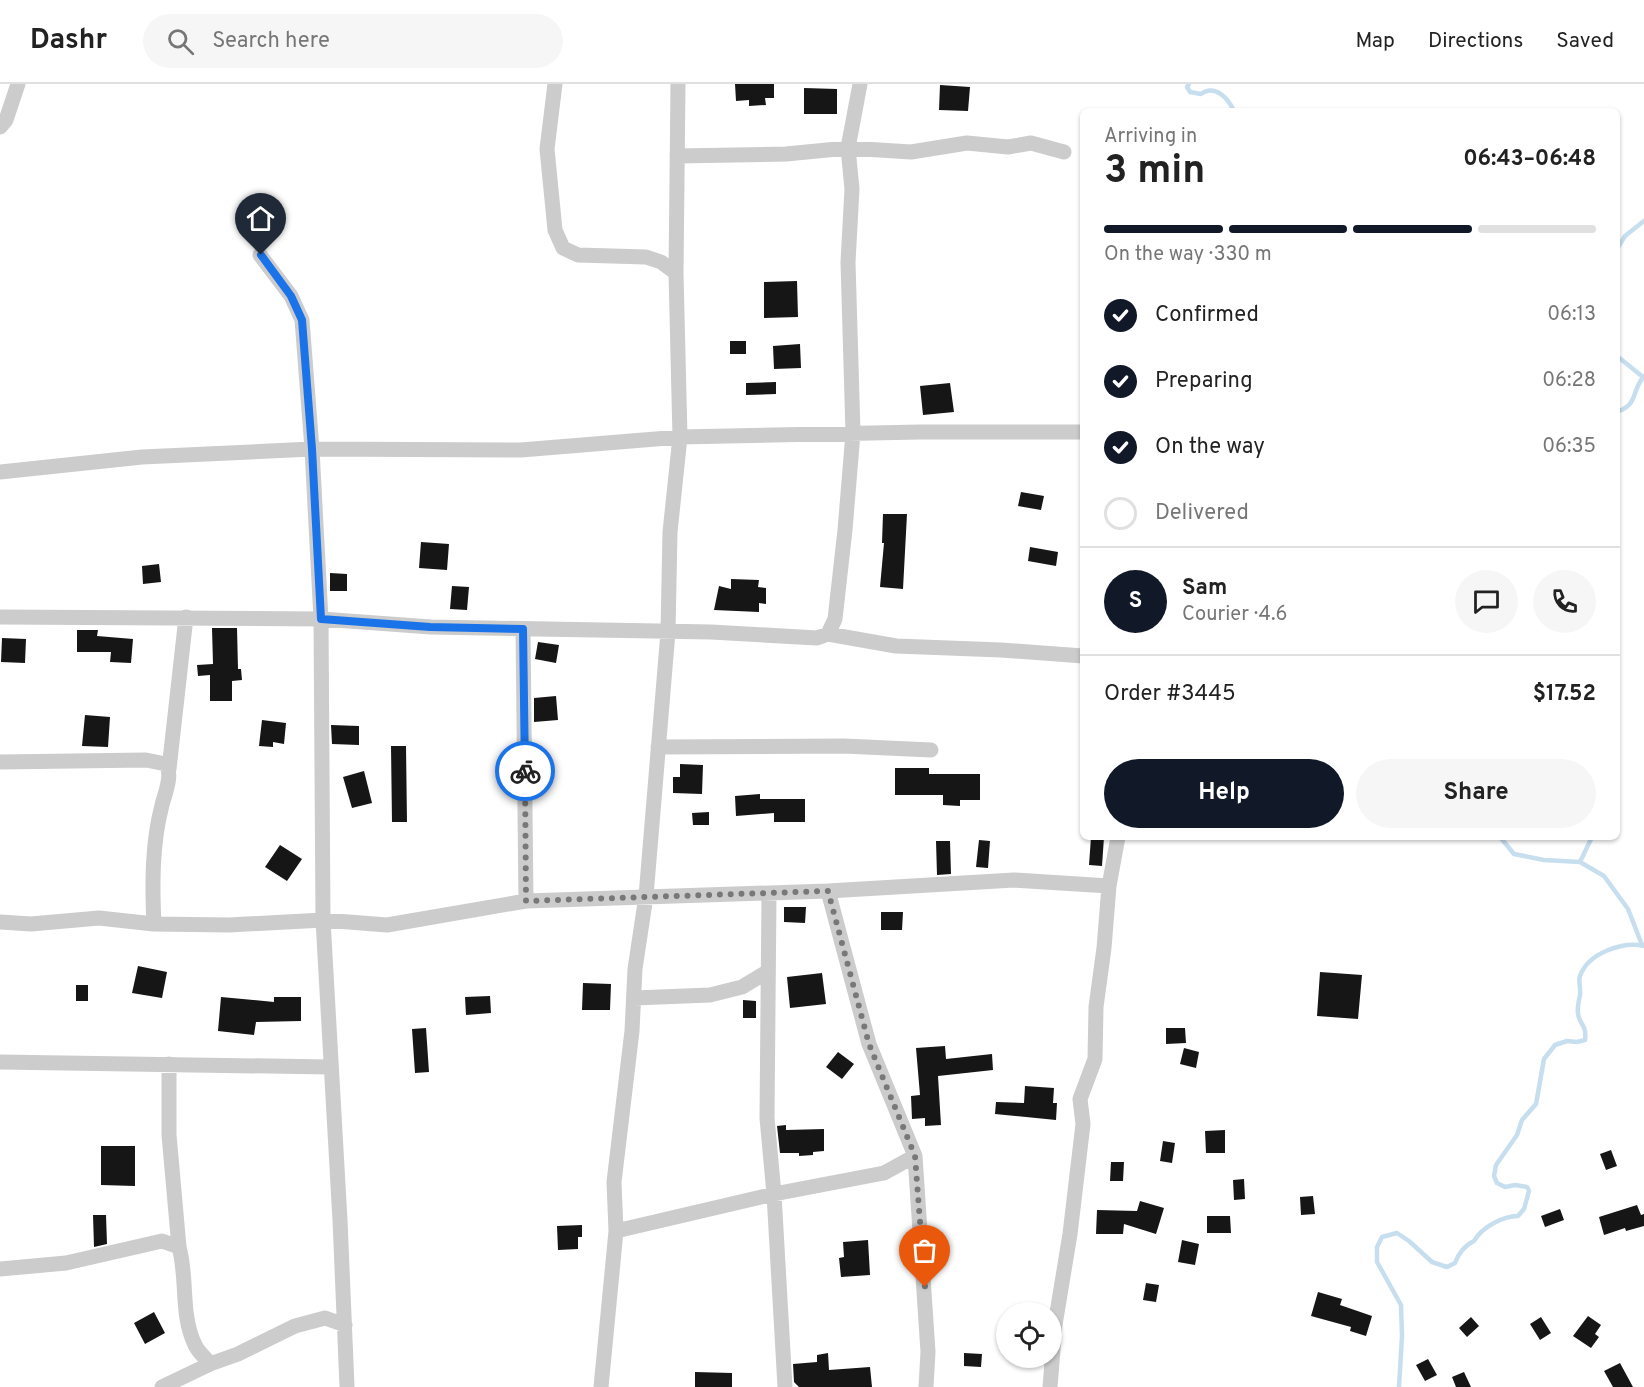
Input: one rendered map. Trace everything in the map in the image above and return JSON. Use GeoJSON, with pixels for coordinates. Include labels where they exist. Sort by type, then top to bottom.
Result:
{"type":"FeatureCollection","features":[{"type":"Feature","properties":{"kind":"street"},"geometry":{"type":"LineString","coordinates":[[0,127],[6,120],[18,84]]}},
{"type":"Feature","properties":{"kind":"street"},"geometry":{"type":"LineString","coordinates":[[555,84],[548,149],[555,230],[563,248],[578,255],[646,257],[661,262],[676,273]]}},
{"type":"Feature","properties":{"kind":"street"},"geometry":{"type":"LineString","coordinates":[[601,1387],[615,1231],[614,1182],[634,998],[635,969],[646,896],[668,632],[670,532],[680,437],[676,273],[678,84]]}},
{"type":"Feature","properties":{"kind":"street"},"geometry":{"type":"LineString","coordinates":[[828,634],[835,619],[853,433],[848,262],[852,189],[848,148],[860,84]]}},
{"type":"Feature","properties":{"kind":"street"},"geometry":{"type":"LineString","coordinates":[[677,156],[786,154],[848,148],[911,152],[967,143],[1008,147],[1030,143],[1064,152]]}},
{"type":"Feature","properties":{"kind":"street"},"geometry":{"type":"LineString","coordinates":[[261,255],[291,296],[302,320],[312,449],[321,619],[324,920],[347,1387]]}},
{"type":"Feature","properties":{"kind":"street"},"geometry":{"type":"LineString","coordinates":[[0,472],[142,457],[312,449],[522,450],[680,437],[853,433],[1080,432]]}},
{"type":"Feature","properties":{"kind":"street"},"geometry":{"type":"LineString","coordinates":[[0,617],[321,619],[430,627],[769,634],[817,638],[828,634],[896,646],[1080,656]]}},
{"type":"Feature","properties":{"kind":"street"},"geometry":{"type":"LineString","coordinates":[[154,924],[152,889],[157,826],[167,787],[186,617]]}},
{"type":"Feature","properties":{"kind":"street"},"geometry":{"type":"LineString","coordinates":[[523,629],[526,901]]}},
{"type":"Feature","properties":{"kind":"street"},"geometry":{"type":"LineString","coordinates":[[658,747],[844,746],[931,750]]}},
{"type":"Feature","properties":{"kind":"street"},"geometry":{"type":"LineString","coordinates":[[0,762],[146,760],[166,764],[169,769]]}},
{"type":"Feature","properties":{"kind":"street"},"geometry":{"type":"LineString","coordinates":[[1050,1387],[1054,1325],[1070,1234],[1083,1124],[1080,1099],[1095,1059],[1096,1007],[1109,885],[1117,840]]}},
{"type":"Feature","properties":{"kind":"street"},"geometry":{"type":"LineString","coordinates":[[0,922],[31,924],[99,918],[154,924],[229,925],[324,920],[387,924],[526,901],[769,894],[1014,880],[1109,885]]}},
{"type":"Feature","properties":{"kind":"street"},"geometry":{"type":"LineString","coordinates":[[828,891],[869,1044],[915,1156],[928,1352],[926,1387]]}},
{"type":"Feature","properties":{"kind":"street"},"geometry":{"type":"LineString","coordinates":[[769,894],[767,1118],[774,1194],[785,1387]]}},
{"type":"Feature","properties":{"kind":"street"},"geometry":{"type":"LineString","coordinates":[[634,998],[710,994],[742,987],[767,972]]}},
{"type":"Feature","properties":{"kind":"street"},"geometry":{"type":"LineString","coordinates":[[0,1062],[330,1067]]}},
{"type":"Feature","properties":{"kind":"street"},"geometry":{"type":"LineString","coordinates":[[170,1064],[169,1135],[179,1247],[184,1263],[186,1315],[195,1347],[210,1364]]}},
{"type":"Feature","properties":{"kind":"street"},"geometry":{"type":"LineString","coordinates":[[615,1231],[774,1194],[884,1173],[915,1156]]}},
{"type":"Feature","properties":{"kind":"street"},"geometry":{"type":"LineString","coordinates":[[0,1269],[66,1263],[162,1241],[179,1247]]}},
{"type":"Feature","properties":{"kind":"street"},"geometry":{"type":"LineString","coordinates":[[162,1387],[295,1326],[325,1318],[345,1325]]}},
{"type":"Feature","properties":{"kind":"building"},"geometry":{"type":"Polygon","coordinates":[[[735,84],[774,84],[774,98],[765,98],[766,105],[749,106],[749,100],[736,101],[735,84]]]}},
{"type":"Feature","properties":{"kind":"building"},"geometry":{"type":"Polygon","coordinates":[[[940,85],[970,87],[968,111],[939,110],[940,85]]]}},
{"type":"Feature","properties":{"kind":"building"},"geometry":{"type":"Polygon","coordinates":[[[804,88],[837,89],[837,114],[804,114],[804,88]]]}},
{"type":"Feature","properties":{"kind":"building"},"geometry":{"type":"Polygon","coordinates":[[[797,281],[798,317],[764,318],[764,282],[797,281]]]}},
{"type":"Feature","properties":{"kind":"building"},"geometry":{"type":"Polygon","coordinates":[[[730,341],[746,341],[746,354],[730,354],[730,341]]]}},
{"type":"Feature","properties":{"kind":"building"},"geometry":{"type":"Polygon","coordinates":[[[800,344],[801,368],[774,369],[773,346],[800,344]]]}},
{"type":"Feature","properties":{"kind":"building"},"geometry":{"type":"Polygon","coordinates":[[[776,382],[776,394],[746,395],[746,383],[776,382]]]}},
{"type":"Feature","properties":{"kind":"building"},"geometry":{"type":"Polygon","coordinates":[[[950,383],[954,412],[923,415],[920,386],[950,383]]]}},
{"type":"Feature","properties":{"kind":"building"},"geometry":{"type":"Polygon","coordinates":[[[1021,492],[1044,496],[1041,510],[1018,506],[1021,492]]]}},
{"type":"Feature","properties":{"kind":"building"},"geometry":{"type":"Polygon","coordinates":[[[883,514],[907,514],[903,589],[880,587],[884,543],[882,543],[883,514]]]}},
{"type":"Feature","properties":{"kind":"building"},"geometry":{"type":"Polygon","coordinates":[[[421,542],[449,544],[447,570],[419,568],[421,542]]]}},
{"type":"Feature","properties":{"kind":"building"},"geometry":{"type":"Polygon","coordinates":[[[1030,547],[1058,552],[1056,566],[1028,561],[1030,547]]]}},
{"type":"Feature","properties":{"kind":"building"},"geometry":{"type":"Polygon","coordinates":[[[159,564],[161,582],[143,584],[142,566],[159,564]]]}},
{"type":"Feature","properties":{"kind":"building"},"geometry":{"type":"Polygon","coordinates":[[[330,573],[347,574],[347,591],[330,591],[330,573]]]}},
{"type":"Feature","properties":{"kind":"building"},"geometry":{"type":"Polygon","coordinates":[[[731,579],[759,580],[758,587],[766,588],[766,604],[759,603],[759,612],[714,610],[719,586],[731,589],[731,579]]]}},
{"type":"Feature","properties":{"kind":"building"},"geometry":{"type":"Polygon","coordinates":[[[452,586],[469,587],[467,610],[450,609],[452,586]]]}},
{"type":"Feature","properties":{"kind":"building"},"geometry":{"type":"Polygon","coordinates":[[[212,628],[237,628],[238,669],[241,669],[242,680],[232,681],[232,701],[210,701],[210,675],[198,676],[197,665],[213,664],[212,628]]]}},
{"type":"Feature","properties":{"kind":"building"},"geometry":{"type":"Polygon","coordinates":[[[77,630],[98,630],[97,636],[133,639],[131,663],[110,662],[111,652],[77,652],[77,630]]]}},
{"type":"Feature","properties":{"kind":"building"},"geometry":{"type":"Polygon","coordinates":[[[2,638],[26,639],[25,663],[1,662],[2,638]]]}},
{"type":"Feature","properties":{"kind":"building"},"geometry":{"type":"Polygon","coordinates":[[[538,642],[559,645],[556,663],[535,659],[538,642]]]}},
{"type":"Feature","properties":{"kind":"building"},"geometry":{"type":"Polygon","coordinates":[[[556,696],[558,720],[534,722],[534,698],[556,696]]]}},
{"type":"Feature","properties":{"kind":"building"},"geometry":{"type":"Polygon","coordinates":[[[85,715],[110,717],[108,747],[82,746],[85,715]]]}},
{"type":"Feature","properties":{"kind":"building"},"geometry":{"type":"Polygon","coordinates":[[[262,720],[286,723],[284,744],[273,742],[273,747],[259,746],[262,720]]]}},
{"type":"Feature","properties":{"kind":"building"},"geometry":{"type":"Polygon","coordinates":[[[331,725],[359,726],[359,745],[332,744],[331,725]]]}},
{"type":"Feature","properties":{"kind":"building"},"geometry":{"type":"Polygon","coordinates":[[[391,746],[406,746],[407,822],[392,822],[391,746]]]}},
{"type":"Feature","properties":{"kind":"building"},"geometry":{"type":"Polygon","coordinates":[[[680,764],[703,765],[702,794],[673,793],[673,777],[680,777],[680,764]]]}},
{"type":"Feature","properties":{"kind":"building"},"geometry":{"type":"Polygon","coordinates":[[[895,768],[929,768],[929,774],[980,774],[980,800],[960,800],[960,806],[943,805],[943,795],[895,795],[895,768]]]}},
{"type":"Feature","properties":{"kind":"building"},"geometry":{"type":"Polygon","coordinates":[[[364,771],[372,803],[352,808],[343,777],[364,771]]]}},
{"type":"Feature","properties":{"kind":"building"},"geometry":{"type":"Polygon","coordinates":[[[760,794],[760,799],[805,799],[805,822],[774,822],[774,813],[736,816],[735,796],[760,794]]]}},
{"type":"Feature","properties":{"kind":"building"},"geometry":{"type":"Polygon","coordinates":[[[709,812],[709,825],[693,825],[692,813],[709,812]]]}},
{"type":"Feature","properties":{"kind":"building"},"geometry":{"type":"Polygon","coordinates":[[[979,840],[990,841],[988,868],[976,867],[979,840]]]}},
{"type":"Feature","properties":{"kind":"building"},"geometry":{"type":"Polygon","coordinates":[[[1091,840],[1104,840],[1102,866],[1089,865],[1091,840]]]}},
{"type":"Feature","properties":{"kind":"building"},"geometry":{"type":"Polygon","coordinates":[[[936,841],[950,841],[951,874],[937,875],[936,841]]]}},
{"type":"Feature","properties":{"kind":"building"},"geometry":{"type":"Polygon","coordinates":[[[280,845],[302,859],[287,881],[265,867],[280,845]]]}},
{"type":"Feature","properties":{"kind":"building"},"geometry":{"type":"Polygon","coordinates":[[[784,907],[806,907],[805,923],[784,922],[784,907]]]}},
{"type":"Feature","properties":{"kind":"building"},"geometry":{"type":"Polygon","coordinates":[[[881,912],[903,912],[902,930],[881,930],[881,912]]]}},
{"type":"Feature","properties":{"kind":"building"},"geometry":{"type":"Polygon","coordinates":[[[138,966],[167,972],[162,998],[132,993],[138,966]]]}},
{"type":"Feature","properties":{"kind":"building"},"geometry":{"type":"Polygon","coordinates":[[[1320,972],[1362,975],[1358,1019],[1317,1016],[1320,972]]]}},
{"type":"Feature","properties":{"kind":"building"},"geometry":{"type":"Polygon","coordinates":[[[822,973],[826,1004],[790,1008],[787,977],[822,973]]]}},
{"type":"Feature","properties":{"kind":"building"},"geometry":{"type":"Polygon","coordinates":[[[583,983],[611,984],[610,1010],[582,1010],[583,983]]]}},
{"type":"Feature","properties":{"kind":"building"},"geometry":{"type":"Polygon","coordinates":[[[76,985],[88,985],[88,1001],[76,1001],[76,985]]]}},
{"type":"Feature","properties":{"kind":"building"},"geometry":{"type":"Polygon","coordinates":[[[490,996],[491,1013],[466,1015],[465,997],[490,996]]]}},
{"type":"Feature","properties":{"kind":"building"},"geometry":{"type":"Polygon","coordinates":[[[221,997],[274,1002],[274,997],[301,997],[301,1021],[256,1022],[254,1035],[218,1031],[221,997]]]}},
{"type":"Feature","properties":{"kind":"building"},"geometry":{"type":"Polygon","coordinates":[[[743,1000],[756,1001],[756,1018],[743,1018],[743,1000]]]}},
{"type":"Feature","properties":{"kind":"building"},"geometry":{"type":"Polygon","coordinates":[[[426,1028],[429,1072],[415,1073],[412,1029],[426,1028]]]}},
{"type":"Feature","properties":{"kind":"building"},"geometry":{"type":"Polygon","coordinates":[[[1166,1028],[1185,1028],[1186,1043],[1166,1044],[1166,1028]]]}},
{"type":"Feature","properties":{"kind":"building"},"geometry":{"type":"Polygon","coordinates":[[[945,1046],[946,1059],[992,1054],[993,1070],[938,1076],[941,1125],[925,1126],[925,1118],[912,1119],[911,1096],[920,1095],[916,1048],[945,1046]]]}},
{"type":"Feature","properties":{"kind":"building"},"geometry":{"type":"Polygon","coordinates":[[[1184,1048],[1199,1052],[1196,1068],[1180,1064],[1184,1048]]]}},
{"type":"Feature","properties":{"kind":"building"},"geometry":{"type":"Polygon","coordinates":[[[838,1052],[854,1064],[842,1079],[826,1067],[838,1052]]]}},
{"type":"Feature","properties":{"kind":"building"},"geometry":{"type":"Polygon","coordinates":[[[1025,1086],[1054,1088],[1053,1103],[1057,1103],[1056,1120],[995,1114],[996,1102],[1024,1103],[1025,1086]]]}},
{"type":"Feature","properties":{"kind":"building"},"geometry":{"type":"Polygon","coordinates":[[[786,1125],[786,1130],[824,1129],[824,1151],[799,1156],[799,1153],[780,1153],[777,1126],[786,1125]]]}},
{"type":"Feature","properties":{"kind":"building"},"geometry":{"type":"Polygon","coordinates":[[[1225,1130],[1225,1153],[1206,1153],[1205,1131],[1225,1130]]]}},
{"type":"Feature","properties":{"kind":"building"},"geometry":{"type":"Polygon","coordinates":[[[1163,1141],[1175,1143],[1172,1163],[1160,1161],[1163,1141]]]}},
{"type":"Feature","properties":{"kind":"building"},"geometry":{"type":"Polygon","coordinates":[[[101,1146],[135,1146],[135,1186],[101,1185],[101,1146]]]}},
{"type":"Feature","properties":{"kind":"building"},"geometry":{"type":"Polygon","coordinates":[[[1611,1150],[1617,1166],[1606,1170],[1600,1154],[1611,1150]]]}},
{"type":"Feature","properties":{"kind":"building"},"geometry":{"type":"Polygon","coordinates":[[[1111,1162],[1124,1162],[1123,1181],[1110,1181],[1111,1162]]]}},
{"type":"Feature","properties":{"kind":"building"},"geometry":{"type":"Polygon","coordinates":[[[1244,1179],[1245,1199],[1234,1200],[1233,1180],[1244,1179]]]}},
{"type":"Feature","properties":{"kind":"building"},"geometry":{"type":"Polygon","coordinates":[[[1313,1196],[1315,1214],[1301,1215],[1300,1197],[1313,1196]]]}},
{"type":"Feature","properties":{"kind":"building"},"geometry":{"type":"Polygon","coordinates":[[[1140,1201],[1164,1208],[1156,1234],[1124,1224],[1123,1234],[1096,1234],[1097,1210],[1137,1211],[1140,1201]]]}},
{"type":"Feature","properties":{"kind":"building"},"geometry":{"type":"Polygon","coordinates":[[[1637,1205],[1641,1215],[1644,1214],[1644,1226],[1626,1231],[1625,1228],[1604,1235],[1599,1217],[1637,1205]]]}},
{"type":"Feature","properties":{"kind":"building"},"geometry":{"type":"Polygon","coordinates":[[[1560,1209],[1564,1220],[1545,1227],[1541,1216],[1560,1209]]]}},
{"type":"Feature","properties":{"kind":"building"},"geometry":{"type":"Polygon","coordinates":[[[93,1215],[106,1215],[107,1244],[94,1247],[93,1215]]]}},
{"type":"Feature","properties":{"kind":"building"},"geometry":{"type":"Polygon","coordinates":[[[1207,1216],[1230,1216],[1231,1233],[1207,1233],[1207,1216]]]}},
{"type":"Feature","properties":{"kind":"building"},"geometry":{"type":"Polygon","coordinates":[[[582,1225],[582,1237],[578,1237],[578,1249],[558,1250],[557,1226],[582,1225]]]}},
{"type":"Feature","properties":{"kind":"building"},"geometry":{"type":"Polygon","coordinates":[[[868,1240],[870,1275],[841,1277],[839,1258],[844,1257],[843,1242],[868,1240]]]}},
{"type":"Feature","properties":{"kind":"building"},"geometry":{"type":"Polygon","coordinates":[[[1182,1240],[1199,1244],[1195,1265],[1178,1262],[1182,1240]]]}},
{"type":"Feature","properties":{"kind":"building"},"geometry":{"type":"Polygon","coordinates":[[[1146,1283],[1159,1285],[1156,1302],[1143,1300],[1146,1283]]]}},
{"type":"Feature","properties":{"kind":"building"},"geometry":{"type":"Polygon","coordinates":[[[1318,1292],[1342,1299],[1340,1305],[1372,1316],[1366,1336],[1350,1331],[1351,1327],[1311,1316],[1318,1292]]]}},
{"type":"Feature","properties":{"kind":"building"},"geometry":{"type":"Polygon","coordinates":[[[154,1312],[165,1333],[145,1344],[134,1323],[154,1312]]]}},
{"type":"Feature","properties":{"kind":"building"},"geometry":{"type":"Polygon","coordinates":[[[1588,1316],[1601,1325],[1595,1334],[1599,1337],[1591,1348],[1573,1336],[1588,1316]]]}},
{"type":"Feature","properties":{"kind":"building"},"geometry":{"type":"Polygon","coordinates":[[[1471,1317],[1479,1326],[1467,1337],[1459,1328],[1471,1317]]]}},
{"type":"Feature","properties":{"kind":"building"},"geometry":{"type":"Polygon","coordinates":[[[1541,1317],[1551,1333],[1540,1340],[1530,1324],[1541,1317]]]}},
{"type":"Feature","properties":{"kind":"building"},"geometry":{"type":"Polygon","coordinates":[[[828,1353],[829,1370],[870,1367],[872,1387],[799,1387],[794,1382],[793,1364],[817,1362],[817,1355],[828,1353]]]}},
{"type":"Feature","properties":{"kind":"building"},"geometry":{"type":"Polygon","coordinates":[[[964,1353],[982,1354],[981,1367],[964,1366],[964,1353]]]}},
{"type":"Feature","properties":{"kind":"building"},"geometry":{"type":"Polygon","coordinates":[[[1428,1359],[1437,1375],[1425,1381],[1416,1365],[1428,1359]]]}},
{"type":"Feature","properties":{"kind":"building"},"geometry":{"type":"Polygon","coordinates":[[[1620,1363],[1633,1387],[1613,1387],[1604,1371],[1620,1363]]]}},
{"type":"Feature","properties":{"kind":"building"},"geometry":{"type":"Polygon","coordinates":[[[695,1372],[732,1373],[732,1387],[695,1387],[695,1372]]]}},
{"type":"Feature","properties":{"kind":"building"},"geometry":{"type":"Polygon","coordinates":[[[1464,1372],[1471,1387],[1456,1387],[1452,1377],[1464,1372]]]}},
{"type":"Feature","properties":{"kind":"waterway"},"geometry":{"type":"LineString","coordinates":[[1189,84],[1187,87],[1190,92],[1201,94],[1206,91],[1216,92],[1228,101],[1232,108]]}},
{"type":"Feature","properties":{"kind":"waterway"},"geometry":{"type":"LineString","coordinates":[[1620,244],[1625,236],[1644,221]]}},
{"type":"Feature","properties":{"kind":"waterway"},"geometry":{"type":"LineString","coordinates":[[1620,358],[1643,377]]}},
{"type":"Feature","properties":{"kind":"waterway"},"geometry":{"type":"LineString","coordinates":[[1620,411],[1632,401],[1644,376]]}},
{"type":"Feature","properties":{"kind":"waterway"},"geometry":{"type":"LineString","coordinates":[[1502,840],[1514,854],[1544,860],[1580,862],[1604,876],[1628,909],[1642,945]]}},
{"type":"Feature","properties":{"kind":"waterway"},"geometry":{"type":"LineString","coordinates":[[1580,862],[1591,840]]}},
{"type":"Feature","properties":{"kind":"waterway"},"geometry":{"type":"LineString","coordinates":[[1399,1387],[1401,1305],[1377,1262],[1377,1247],[1382,1237],[1397,1233],[1432,1262],[1447,1267],[1455,1263],[1462,1250],[1487,1227],[1506,1218],[1518,1216],[1524,1209],[1529,1191],[1527,1187],[1515,1185],[1505,1187],[1497,1183],[1494,1176],[1496,1165],[1517,1135],[1522,1120],[1536,1104],[1544,1059],[1555,1045],[1567,1041],[1585,1040],[1585,1031],[1578,1011],[1580,976],[1590,961],[1607,950],[1626,945],[1644,946]]}},
{"type":"Feature","properties":{"kind":"way so far"},"geometry":{"type":"LineString","coordinates":[[525,771],[526,901],[828,891],[869,1044],[915,1156],[925,1287]]}},
{"type":"Feature","properties":{"kind":"route"},"geometry":{"type":"LineString","coordinates":[[261,255],[291,296],[302,320],[321,619],[430,627],[523,629],[525,771]]}}]}
